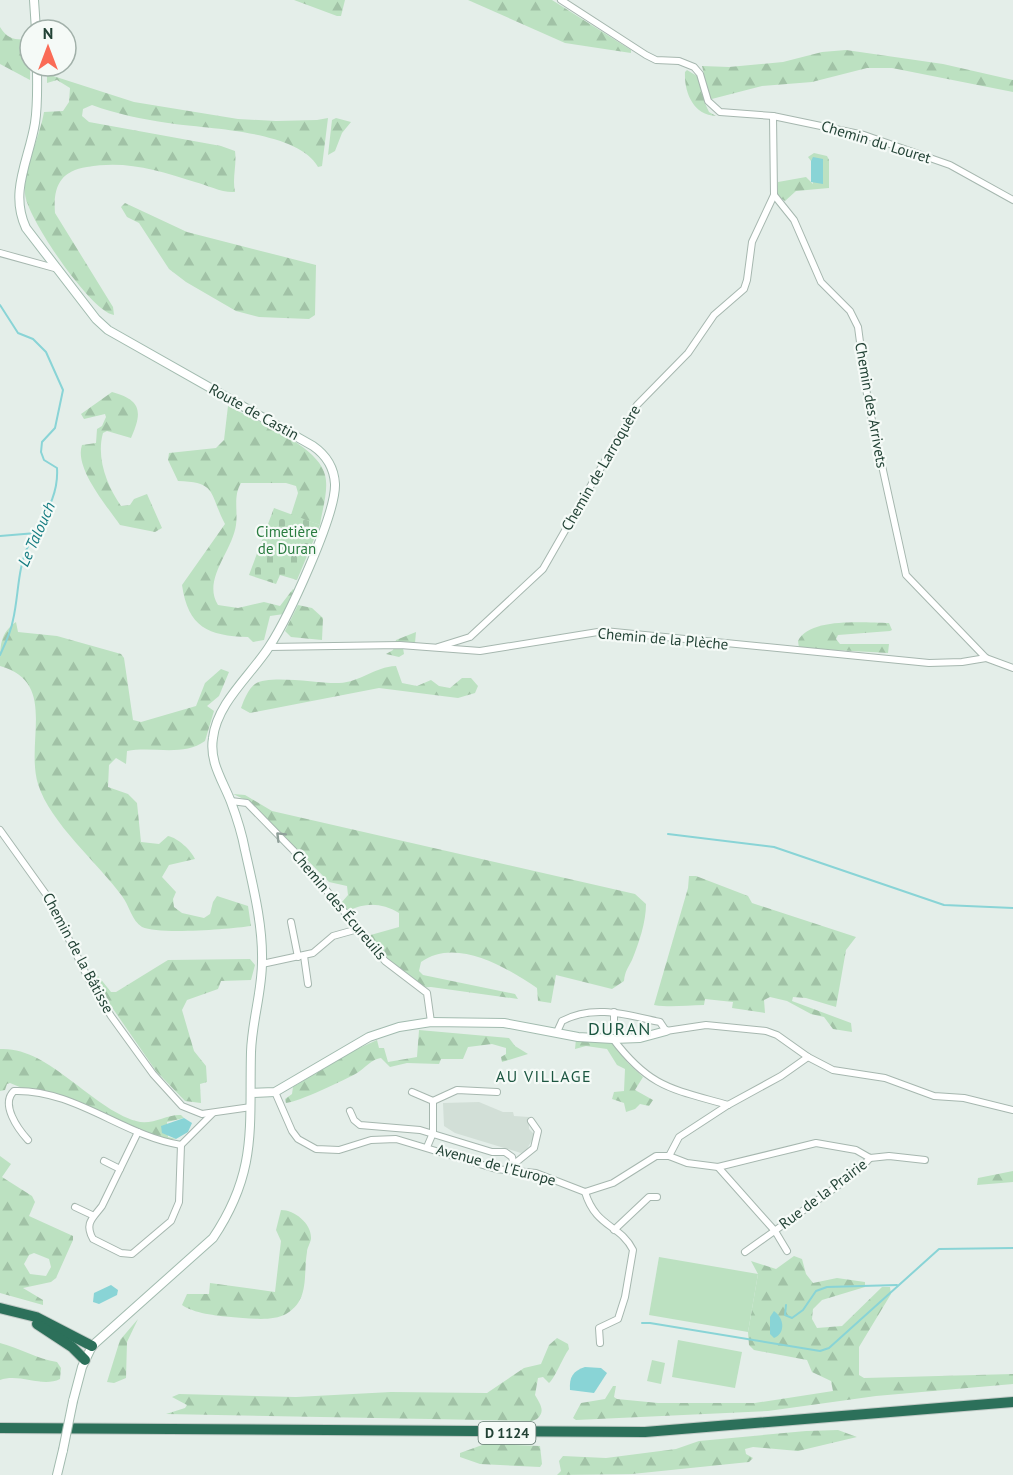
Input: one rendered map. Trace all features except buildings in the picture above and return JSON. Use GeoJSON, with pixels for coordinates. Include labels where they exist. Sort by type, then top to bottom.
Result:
{"type":"FeatureCollection","features":[{"type":"Feature","properties":{"kind":"highway"},"geometry":{"type":"LineString","coordinates":[[0,1308],[36,1317],[92,1346]]}},
{"type":"Feature","properties":{"kind":"highway"},"geometry":{"type":"LineString","coordinates":[[0,1314],[32,1321],[72,1347],[86,1360]]}},
{"type":"Feature","properties":{"kind":"highway","name":"D 1124"},"geometry":{"type":"LineString","coordinates":[[0,1428],[645,1432],[1013,1402]]}},
{"type":"Feature","properties":{"kind":"street"},"geometry":{"type":"LineString","coordinates":[[34,0],[35,18]]}},
{"type":"Feature","properties":{"kind":"street","name":"Chemin du Louret"},"geometry":{"type":"LineString","coordinates":[[561,0],[646,55],[656,60],[679,61],[694,67],[700,74],[708,101],[720,112],[773,116],[834,127],[950,165],[1013,200]]}},
{"type":"Feature","properties":{"kind":"street","name":"Route de Castin"},"geometry":{"type":"LineString","coordinates":[[37,78],[35,121],[18,192],[18,204],[26,228],[96,319],[108,330],[314,446],[331,466],[335,485],[330,511],[296,596],[269,647],[227,704],[215,726],[212,751],[215,765],[231,801],[245,848],[261,939],[262,964],[253,1025],[250,1148],[246,1166],[236,1195],[220,1227],[204,1247],[92,1346]]}},
{"type":"Feature","properties":{"kind":"street"},"geometry":{"type":"LineString","coordinates":[[773,116],[774,195]]}},
{"type":"Feature","properties":{"kind":"street","name":"Chemin de Larroquère"},"geometry":{"type":"LineString","coordinates":[[429,649],[453,644],[470,637],[543,569],[638,405],[688,353],[714,315],[744,289],[752,242],[774,195]]}},
{"type":"Feature","properties":{"kind":"street","name":"Chemin des Arrivets"},"geometry":{"type":"LineString","coordinates":[[774,195],[794,220],[821,282],[850,311],[858,327],[868,402],[906,575],[986,658],[1013,668]]}},
{"type":"Feature","properties":{"kind":"street"},"geometry":{"type":"LineString","coordinates":[[0,253],[59,269]]}},
{"type":"Feature","properties":{"kind":"street","name":"Chemin de la Plèche"},"geometry":{"type":"LineString","coordinates":[[269,647],[400,645],[429,649],[498,649],[604,631],[918,662],[962,662],[986,658]]}},
{"type":"Feature","properties":{"kind":"street","name":"Chemin des Écureuils"},"geometry":{"type":"LineString","coordinates":[[231,801],[247,803],[293,850],[386,961],[427,993],[431,1022]]}},
{"type":"Feature","properties":{"kind":"street","name":"Chemin de la Bâtisse"},"geometry":{"type":"LineString","coordinates":[[0,830],[48,897],[98,995],[153,1074],[188,1110],[212,1113]]}},
{"type":"Feature","properties":{"kind":"street"},"geometry":{"type":"LineString","coordinates":[[291,922],[308,984]]}},
{"type":"Feature","properties":{"kind":"street"},"geometry":{"type":"LineString","coordinates":[[262,964],[301,956],[318,949],[333,936],[358,929]]}},
{"type":"Feature","properties":{"kind":"street"},"geometry":{"type":"LineString","coordinates":[[557,1032],[560,1023],[587,1012],[614,1012],[660,1022],[666,1031]]}},
{"type":"Feature","properties":{"kind":"street"},"geometry":{"type":"LineString","coordinates":[[614,1012],[614,1025]]}},
{"type":"Feature","properties":{"kind":"street"},"geometry":{"type":"LineString","coordinates":[[251,1093],[275,1092],[369,1036],[399,1027],[431,1022],[486,1022],[578,1037],[613,1039],[640,1038],[666,1031],[706,1025],[756,1028],[777,1035],[808,1057],[833,1070],[885,1078],[934,1096],[964,1098],[1013,1110]]}},
{"type":"Feature","properties":{"kind":"street"},"geometry":{"type":"LineString","coordinates":[[613,1039],[629,1060],[652,1081],[664,1087],[728,1105]]}},
{"type":"Feature","properties":{"kind":"street"},"geometry":{"type":"LineString","coordinates":[[669,1156],[679,1137],[728,1105],[781,1076],[808,1057]]}},
{"type":"Feature","properties":{"kind":"street"},"geometry":{"type":"LineString","coordinates":[[412,1092],[433,1101],[457,1090],[497,1092]]}},
{"type":"Feature","properties":{"kind":"street"},"geometry":{"type":"LineString","coordinates":[[28,1140],[19,1130],[11,1115],[9,1100],[14,1091],[56,1097],[164,1143],[181,1145]]}},
{"type":"Feature","properties":{"kind":"street","name":"Avenue de l'Europe"},"geometry":{"type":"LineString","coordinates":[[275,1092],[292,1131],[298,1139],[316,1149],[339,1150],[383,1138],[427,1147],[485,1166],[515,1167],[549,1177],[585,1192]]}},
{"type":"Feature","properties":{"kind":"street"},"geometry":{"type":"LineString","coordinates":[[427,1147],[433,1133],[433,1101]]}},
{"type":"Feature","properties":{"kind":"street"},"geometry":{"type":"LineString","coordinates":[[138,1132],[102,1206],[92,1215],[89,1228],[93,1239],[121,1253],[137,1252],[171,1221],[177,1210],[181,1145],[212,1113],[239,1107],[251,1107]]}},
{"type":"Feature","properties":{"kind":"street"},"geometry":{"type":"LineString","coordinates":[[350,1111],[354,1120],[360,1125],[401,1127],[433,1133],[492,1152],[505,1152],[515,1167],[535,1145],[538,1131],[531,1121]]}},
{"type":"Feature","properties":{"kind":"street"},"geometry":{"type":"LineString","coordinates":[[600,1342],[599,1328],[618,1319],[625,1297],[633,1253],[629,1243],[592,1210],[585,1192],[613,1183],[656,1156],[669,1156],[687,1163],[718,1167],[816,1143],[856,1150],[870,1158],[889,1156],[925,1160]]}},
{"type":"Feature","properties":{"kind":"street","name":"Rue de la Prairie"},"geometry":{"type":"LineString","coordinates":[[745,1252],[857,1172],[870,1158]]}},
{"type":"Feature","properties":{"kind":"street"},"geometry":{"type":"LineString","coordinates":[[104,1161],[120,1169]]}},
{"type":"Feature","properties":{"kind":"street"},"geometry":{"type":"LineString","coordinates":[[718,1167],[775,1231],[787,1251]]}},
{"type":"Feature","properties":{"kind":"street"},"geometry":{"type":"LineString","coordinates":[[614,1230],[649,1197],[657,1197]]}},
{"type":"Feature","properties":{"kind":"street"},"geometry":{"type":"LineString","coordinates":[[75,1207],[92,1215]]}},
{"type":"Feature","properties":{"kind":"street"},"geometry":{"type":"LineString","coordinates":[[57,1475],[73,1401],[92,1346]]}},
{"type":"Feature","properties":{"kind":"shaded area"},"geometry":{"type":"Polygon","coordinates":[[[479,1102],[503,1112],[513,1112],[514,1116],[529,1117],[529,1129],[535,1135],[527,1149],[521,1153],[455,1133],[444,1126],[443,1103],[479,1102]]]}},
{"type":"Feature","properties":{"kind":"green space"},"geometry":{"type":"Polygon","coordinates":[[[294,0],[345,0],[341,16],[337,16],[294,0]]]}},
{"type":"Feature","properties":{"kind":"green space"},"geometry":{"type":"Polygon","coordinates":[[[468,0],[552,0],[631,50],[631,53],[565,43],[468,0]]]}},
{"type":"Feature","properties":{"kind":"green space"},"geometry":{"type":"Polygon","coordinates":[[[0,27],[6,34],[18,39],[18,74],[0,64],[0,27]]]}},
{"type":"Feature","properties":{"kind":"green space"},"geometry":{"type":"Polygon","coordinates":[[[846,50],[943,64],[1013,80],[1013,92],[892,68],[867,68],[812,82],[762,86],[704,101],[709,112],[716,116],[701,112],[691,101],[686,87],[685,72],[687,70],[697,76],[704,74],[702,66],[729,67],[783,62],[822,52],[846,50]]]}},
{"type":"Feature","properties":{"kind":"green space"},"geometry":{"type":"Polygon","coordinates":[[[47,78],[59,78],[134,102],[238,119],[276,121],[328,118],[322,166],[318,167],[307,155],[291,145],[272,138],[149,120],[92,105],[83,109],[82,116],[89,122],[221,146],[235,151],[235,192],[220,190],[155,170],[128,166],[87,167],[64,176],[55,195],[55,213],[113,307],[114,315],[104,310],[76,282],[48,242],[28,206],[25,185],[44,112],[63,111],[69,102],[70,88],[57,80],[47,83],[47,78]]]}},
{"type":"Feature","properties":{"kind":"green space"},"geometry":{"type":"Polygon","coordinates":[[[336,118],[351,122],[342,133],[335,151],[328,155],[332,120],[336,118]]]}},
{"type":"Feature","properties":{"kind":"green space"},"geometry":{"type":"Polygon","coordinates":[[[814,153],[827,156],[829,160],[829,188],[796,191],[785,201],[778,196],[778,182],[806,177],[813,184],[811,158],[811,161],[808,157],[814,153]]]}},
{"type":"Feature","properties":{"kind":"green space"},"geometry":{"type":"Polygon","coordinates":[[[125,203],[187,232],[316,265],[315,315],[309,319],[259,317],[236,311],[186,282],[169,269],[139,223],[127,217],[121,207],[125,203]]]}},
{"type":"Feature","properties":{"kind":"green space"},"geometry":{"type":"Polygon","coordinates":[[[112,392],[134,403],[138,414],[131,438],[107,431],[103,433],[101,452],[104,471],[111,490],[121,506],[130,505],[134,499],[147,494],[162,528],[155,532],[120,525],[93,486],[83,465],[82,445],[96,443],[97,429],[102,426],[106,417],[105,414],[84,419],[81,414],[112,392]]]}},
{"type":"Feature","properties":{"kind":"green space"},"geometry":{"type":"Polygon","coordinates":[[[228,406],[284,434],[298,444],[320,464],[326,481],[320,525],[291,515],[298,493],[296,486],[286,483],[241,483],[236,498],[236,525],[214,586],[214,595],[218,605],[238,608],[264,602],[280,606],[293,589],[295,591],[284,614],[270,616],[264,640],[253,642],[248,637],[211,631],[195,620],[189,611],[182,585],[225,524],[214,497],[206,487],[178,481],[168,460],[169,453],[216,448],[224,440],[228,406]]]}},
{"type":"Feature","properties":{"kind":"green space","name":"Cimetière de Duran"},"geometry":{"type":"Polygon","coordinates":[[[274,508],[320,525],[297,580],[280,575],[276,584],[249,575],[274,508]]]}},
{"type":"Feature","properties":{"kind":"green space"},"geometry":{"type":"Polygon","coordinates":[[[298,605],[312,608],[323,618],[322,640],[291,637],[285,631],[298,605]]]}},
{"type":"Feature","properties":{"kind":"green space"},"geometry":{"type":"Polygon","coordinates":[[[16,622],[18,632],[57,636],[121,654],[124,658],[133,720],[141,722],[196,706],[205,683],[221,669],[229,672],[219,696],[207,706],[214,711],[205,741],[187,749],[127,751],[126,764],[116,758],[109,765],[108,787],[128,794],[137,803],[141,842],[159,844],[168,836],[172,837],[187,848],[195,859],[169,865],[162,877],[176,892],[173,899],[174,907],[182,913],[204,918],[210,914],[217,896],[248,906],[251,926],[178,931],[142,927],[112,883],[64,828],[44,799],[38,784],[35,767],[36,715],[29,685],[18,674],[0,666],[4,635],[16,622]]]}},
{"type":"Feature","properties":{"kind":"green space"},"geometry":{"type":"Polygon","coordinates":[[[853,622],[889,623],[892,630],[890,631],[838,635],[836,639],[840,644],[889,644],[888,653],[799,648],[798,641],[804,633],[814,628],[853,622]]]}},
{"type":"Feature","properties":{"kind":"green space"},"geometry":{"type":"Polygon","coordinates":[[[416,632],[415,643],[403,648],[404,654],[399,657],[386,654],[393,650],[396,640],[416,632]]]}},
{"type":"Feature","properties":{"kind":"green space"},"geometry":{"type":"Polygon","coordinates":[[[396,666],[402,683],[417,686],[431,680],[439,686],[450,688],[462,678],[471,678],[478,686],[475,693],[458,698],[379,688],[250,713],[241,708],[250,689],[262,681],[339,683],[396,666]]]}},
{"type":"Feature","properties":{"kind":"green space"},"geometry":{"type":"Polygon","coordinates":[[[233,794],[245,795],[272,811],[635,894],[646,904],[645,918],[640,940],[624,981],[612,989],[556,975],[551,1003],[538,1001],[537,988],[511,972],[480,958],[450,953],[435,955],[421,962],[419,971],[423,975],[515,994],[518,999],[431,987],[417,988],[383,964],[360,938],[399,927],[399,913],[374,905],[361,906],[348,911],[342,902],[348,895],[347,886],[329,882],[250,802],[233,794]]]}},
{"type":"Feature","properties":{"kind":"green space"},"geometry":{"type":"Polygon","coordinates":[[[689,876],[696,876],[748,896],[752,903],[856,937],[846,950],[836,1007],[806,998],[793,997],[792,1001],[851,1023],[852,1032],[833,1029],[824,1017],[811,1014],[787,1001],[770,997],[764,1000],[765,1013],[732,1008],[733,1002],[705,999],[704,1005],[654,1005],[688,888],[689,876]]]}},
{"type":"Feature","properties":{"kind":"green space"},"geometry":{"type":"Polygon","coordinates":[[[250,959],[255,965],[251,980],[221,981],[218,989],[187,1000],[182,1010],[194,1051],[206,1066],[207,1082],[200,1084],[201,1103],[185,1101],[156,1071],[100,990],[93,975],[95,972],[111,992],[116,992],[168,960],[250,959]]]}},
{"type":"Feature","properties":{"kind":"green space"},"geometry":{"type":"Polygon","coordinates":[[[419,1030],[509,1038],[515,1046],[528,1054],[502,1062],[501,1057],[506,1054],[506,1048],[492,1044],[468,1047],[463,1059],[441,1059],[439,1064],[407,1063],[390,1067],[381,1058],[332,1085],[286,1103],[285,1099],[292,1094],[293,1087],[355,1050],[377,1040],[379,1048],[384,1048],[388,1062],[417,1057],[419,1030]]]}},
{"type":"Feature","properties":{"kind":"green space"},"geometry":{"type":"Polygon","coordinates":[[[576,1039],[613,1042],[628,1063],[643,1077],[635,1090],[653,1100],[649,1106],[640,1104],[635,1109],[626,1112],[624,1103],[612,1099],[614,1092],[624,1091],[625,1069],[617,1065],[607,1049],[586,1046],[575,1049],[576,1039]]]}},
{"type":"Feature","properties":{"kind":"green space"},"geometry":{"type":"Polygon","coordinates":[[[0,1049],[18,1051],[35,1057],[119,1114],[136,1121],[148,1122],[181,1115],[184,1118],[167,1122],[168,1137],[176,1139],[167,1139],[141,1130],[57,1094],[22,1088],[10,1083],[7,1084],[5,1090],[0,1091],[0,1049]]]}},
{"type":"Feature","properties":{"kind":"green space"},"geometry":{"type":"Polygon","coordinates":[[[0,1156],[11,1164],[2,1177],[32,1196],[35,1202],[29,1216],[73,1236],[73,1240],[56,1278],[51,1282],[23,1288],[43,1300],[43,1305],[0,1293],[0,1156]],[[34,1253],[29,1255],[24,1264],[30,1274],[46,1276],[51,1267],[49,1259],[34,1253]]]}},
{"type":"Feature","properties":{"kind":"green space"},"geometry":{"type":"Polygon","coordinates":[[[1013,1171],[1013,1182],[977,1185],[978,1178],[1013,1171]]]}},
{"type":"Feature","properties":{"kind":"green space"},"geometry":{"type":"Polygon","coordinates":[[[281,1210],[297,1215],[306,1223],[311,1233],[304,1287],[299,1302],[294,1308],[274,1318],[259,1319],[212,1315],[182,1305],[187,1294],[209,1294],[210,1283],[275,1292],[281,1241],[276,1230],[281,1210]]]}},
{"type":"Feature","properties":{"kind":"green space"},"geometry":{"type":"Polygon","coordinates":[[[794,1256],[802,1259],[806,1274],[813,1283],[837,1278],[865,1282],[865,1287],[822,1300],[813,1309],[812,1319],[817,1328],[842,1326],[882,1287],[890,1287],[891,1294],[859,1347],[859,1375],[864,1378],[1013,1374],[1013,1384],[876,1396],[768,1411],[576,1420],[573,1418],[581,1403],[605,1399],[613,1386],[616,1386],[614,1397],[617,1399],[658,1403],[755,1403],[833,1391],[831,1381],[812,1372],[807,1360],[754,1350],[749,1345],[748,1332],[758,1274],[751,1261],[776,1269],[794,1256]]]}},
{"type":"Feature","properties":{"kind":"green space"},"geometry":{"type":"Polygon","coordinates":[[[659,1257],[758,1274],[748,1332],[649,1315],[659,1257]]]}},
{"type":"Feature","properties":{"kind":"green space"},"geometry":{"type":"Polygon","coordinates":[[[138,1319],[127,1342],[126,1378],[114,1383],[107,1382],[120,1340],[138,1319]]]}},
{"type":"Feature","properties":{"kind":"green space"},"geometry":{"type":"Polygon","coordinates":[[[557,1338],[568,1344],[569,1349],[549,1383],[543,1377],[538,1378],[535,1395],[542,1410],[540,1416],[532,1421],[166,1414],[185,1408],[187,1405],[172,1397],[179,1394],[296,1397],[391,1392],[487,1393],[524,1368],[541,1364],[549,1345],[557,1338]]]}},
{"type":"Feature","properties":{"kind":"green space"},"geometry":{"type":"Polygon","coordinates":[[[678,1340],[742,1352],[735,1388],[672,1377],[678,1340]]]}},
{"type":"Feature","properties":{"kind":"green space"},"geometry":{"type":"Polygon","coordinates":[[[0,1343],[57,1362],[61,1368],[60,1379],[46,1382],[15,1378],[0,1380],[0,1343]]]}},
{"type":"Feature","properties":{"kind":"green space"},"geometry":{"type":"Polygon","coordinates":[[[652,1360],[665,1363],[661,1384],[647,1381],[652,1360]]]}},
{"type":"Feature","properties":{"kind":"green space"},"geometry":{"type":"Polygon","coordinates":[[[838,1430],[857,1437],[798,1451],[753,1447],[745,1449],[746,1454],[753,1458],[749,1462],[632,1474],[557,1475],[561,1471],[559,1461],[563,1456],[606,1458],[676,1449],[699,1441],[838,1430]]]}},
{"type":"Feature","properties":{"kind":"green space"},"geometry":{"type":"Polygon","coordinates":[[[485,1444],[540,1446],[542,1464],[540,1467],[480,1464],[460,1457],[460,1453],[485,1444]]]}},
{"type":"Feature","properties":{"kind":"water"},"geometry":{"type":"Polygon","coordinates":[[[813,157],[823,159],[823,184],[811,182],[813,157]]]}},
{"type":"Feature","properties":{"kind":"water"},"geometry":{"type":"Polygon","coordinates":[[[184,1118],[192,1123],[188,1132],[176,1139],[162,1133],[161,1126],[184,1118]]]}},
{"type":"Feature","properties":{"kind":"water"},"geometry":{"type":"Polygon","coordinates":[[[111,1285],[118,1290],[117,1295],[99,1304],[93,1302],[94,1293],[111,1285]]]}},
{"type":"Feature","properties":{"kind":"water"},"geometry":{"type":"Polygon","coordinates":[[[774,1311],[782,1321],[782,1329],[774,1338],[770,1334],[770,1317],[774,1311]]]}},
{"type":"Feature","properties":{"kind":"water"},"geometry":{"type":"Polygon","coordinates":[[[585,1367],[601,1368],[607,1373],[594,1393],[570,1390],[573,1375],[577,1370],[585,1367]]]}},
{"type":"Feature","properties":{"kind":"waterway","name":"Le Talouch"},"geometry":{"type":"LineString","coordinates":[[0,305],[18,333],[33,339],[46,352],[63,390],[55,428],[42,442],[41,452],[44,460],[57,468],[55,489],[49,508],[25,553],[12,624],[0,655]]}},
{"type":"Feature","properties":{"kind":"waterway"},"geometry":{"type":"LineString","coordinates":[[0,536],[36,533]]}},
{"type":"Feature","properties":{"kind":"waterway"},"geometry":{"type":"LineString","coordinates":[[668,834],[774,847],[944,905],[1013,908]]}},
{"type":"Feature","properties":{"kind":"waterway"},"geometry":{"type":"LineString","coordinates":[[642,1323],[820,1351],[829,1348],[939,1249],[1013,1248]]}},
{"type":"Feature","properties":{"kind":"waterway"},"geometry":{"type":"LineString","coordinates":[[786,1305],[785,1315],[792,1318],[803,1310],[816,1291],[827,1287],[897,1285]]}},
{"type":"Feature","properties":{"kind":"district","name":"DURAN"},"geometry":{"type":"Point","coordinates":[620,1029]}},
{"type":"Feature","properties":{"kind":"district","name":"AU VILLAGE"},"geometry":{"type":"Point","coordinates":[544,1076]}}]}
